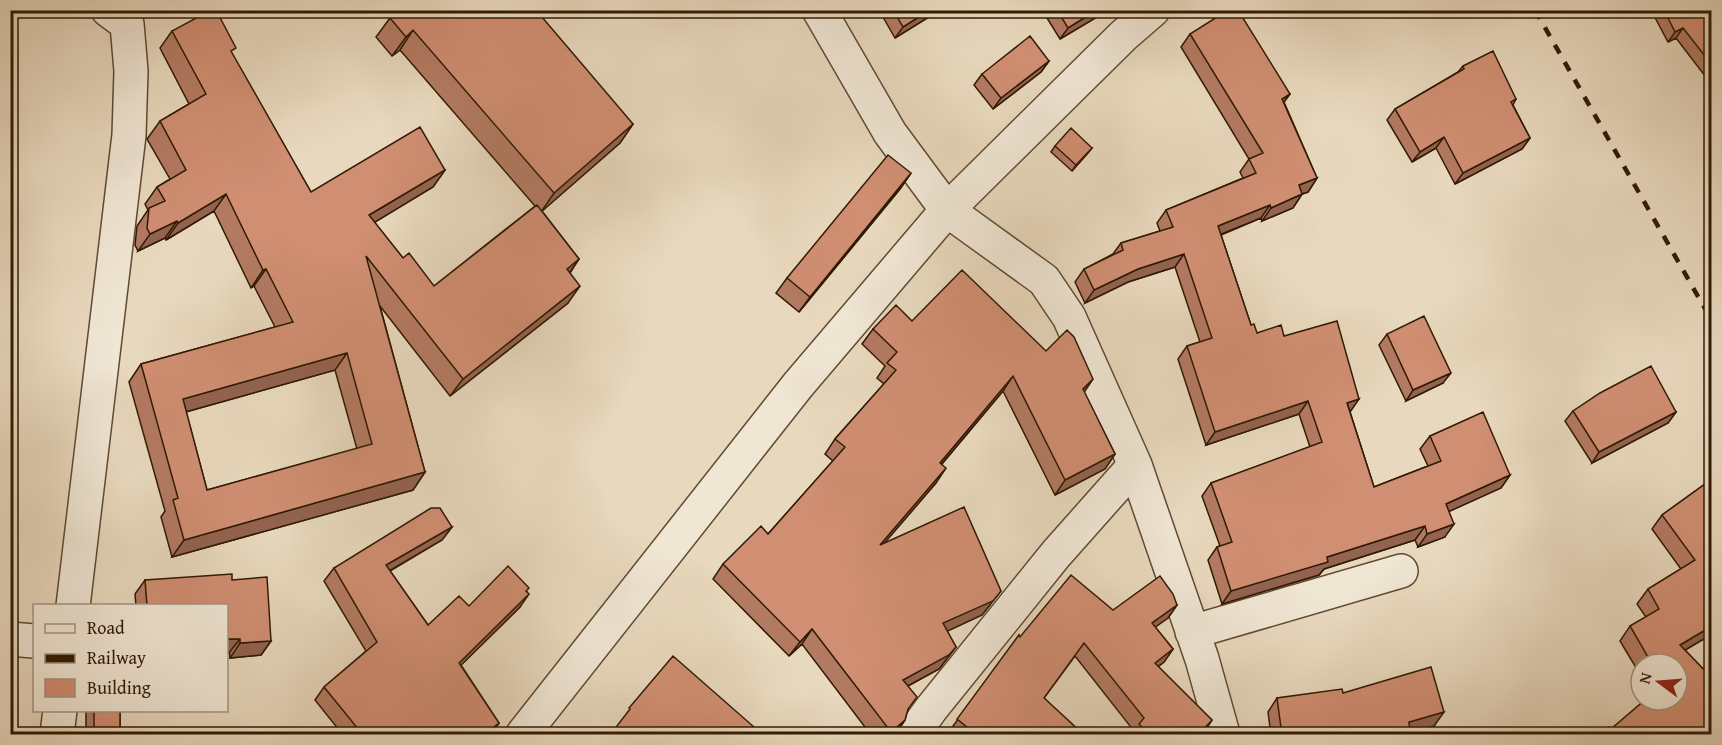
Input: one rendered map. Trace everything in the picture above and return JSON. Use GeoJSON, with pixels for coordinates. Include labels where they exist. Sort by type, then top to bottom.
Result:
{"type":"FeatureCollection","features":[{"type":"Feature","properties":{"kind":"street"},"geometry":{"type":"LineString","coordinates":[[73,604],[129,135],[131,71],[127,24],[108,10]]}},
{"type":"Feature","properties":{"kind":"street"},"geometry":{"type":"LineString","coordinates":[[819,10],[890,133],[947,210],[1044,280],[1069,317],[1135,465],[1192,632],[1223,735]]}},
{"type":"Feature","properties":{"kind":"street"},"geometry":{"type":"LineString","coordinates":[[523,735],[798,385],[947,210],[1123,36],[1153,10]]}},
{"type":"Feature","properties":{"kind":"street"},"geometry":{"type":"LineString","coordinates":[[913,735],[931,709],[1056,554],[1135,465]]}},
{"type":"Feature","properties":{"kind":"street"},"geometry":{"type":"LineString","coordinates":[[1192,632],[1401,571]]}},
{"type":"Feature","properties":{"kind":"street"},"geometry":{"type":"LineString","coordinates":[[10,639],[33,641]]}},
{"type":"Feature","properties":{"kind":"street"},"geometry":{"type":"LineString","coordinates":[[57,735],[60,712]]}},
{"type":"Feature","properties":{"kind":"building"},"geometry":{"type":"Polygon","coordinates":[[[211,10],[216,10],[236,48],[231,51],[311,192],[420,127],[445,170],[369,215],[403,258],[409,253],[434,286],[537,205],[579,259],[567,269],[580,286],[463,379],[366,256],[425,472],[184,540],[173,500],[178,498],[141,364],[293,322],[266,269],[263,270],[226,194],[178,223],[177,221],[150,234],[147,228],[149,208],[165,201],[157,187],[186,170],[160,121],[206,94],[172,31],[211,10]],[[347,353],[183,399],[207,490],[372,444],[347,353]]]}},
{"type":"Feature","properties":{"kind":"building"},"geometry":{"type":"Polygon","coordinates":[[[398,10],[536,10],[633,124],[554,193],[413,30],[406,37],[390,18],[398,10]]]}},
{"type":"Feature","properties":{"kind":"building"},"geometry":{"type":"Polygon","coordinates":[[[893,10],[930,10],[903,27],[893,10]]]}},
{"type":"Feature","properties":{"kind":"building"},"geometry":{"type":"Polygon","coordinates":[[[1057,10],[1097,10],[1068,28],[1057,10]]]}},
{"type":"Feature","properties":{"kind":"building"},"geometry":{"type":"Polygon","coordinates":[[[1228,10],[1238,10],[1290,94],[1282,99],[1317,178],[1299,185],[1302,194],[1271,208],[1270,205],[1218,226],[1251,325],[1254,324],[1257,333],[1281,325],[1284,336],[1337,321],[1359,399],[1347,403],[1374,487],[1441,461],[1430,436],[1483,412],[1510,475],[1446,504],[1454,524],[1427,534],[1425,526],[1327,557],[1328,562],[1231,591],[1217,547],[1232,542],[1211,483],[1322,442],[1308,401],[1215,432],[1187,346],[1212,338],[1184,254],[1138,269],[1094,290],[1084,269],[1123,250],[1121,243],[1173,227],[1166,210],[1256,173],[1249,159],[1263,153],[1190,34],[1228,10]]]}},
{"type":"Feature","properties":{"kind":"building"},"geometry":{"type":"Polygon","coordinates":[[[1664,10],[1712,10],[1712,65],[1683,28],[1675,32],[1664,10]]]}},
{"type":"Feature","properties":{"kind":"building"},"geometry":{"type":"Polygon","coordinates":[[[1030,36],[1049,61],[1001,98],[982,74],[1030,36]]]}},
{"type":"Feature","properties":{"kind":"building"},"geometry":{"type":"Polygon","coordinates":[[[1493,51],[1516,99],[1511,102],[1530,138],[1463,173],[1444,137],[1420,152],[1395,109],[1464,69],[1463,66],[1493,51]]]}},
{"type":"Feature","properties":{"kind":"building"},"geometry":{"type":"Polygon","coordinates":[[[1071,128],[1092,148],[1076,165],[1055,146],[1071,128]]]}},
{"type":"Feature","properties":{"kind":"building"},"geometry":{"type":"Polygon","coordinates":[[[888,155],[911,173],[810,297],[787,278],[888,155]]]}},
{"type":"Feature","properties":{"kind":"building"},"geometry":{"type":"Polygon","coordinates":[[[962,270],[1046,351],[1067,330],[1074,337],[1093,379],[1083,389],[1115,454],[1065,480],[1013,376],[940,463],[946,468],[880,545],[964,507],[1001,591],[993,601],[943,623],[956,647],[949,655],[903,680],[917,697],[908,709],[905,720],[891,732],[812,629],[800,642],[723,564],[761,526],[768,534],[845,447],[835,439],[896,370],[887,363],[897,352],[873,329],[896,305],[912,321],[962,270]]]}},
{"type":"Feature","properties":{"kind":"building"},"geometry":{"type":"Polygon","coordinates":[[[1424,316],[1451,373],[1413,390],[1387,334],[1424,316]]]}},
{"type":"Feature","properties":{"kind":"building"},"geometry":{"type":"Polygon","coordinates":[[[1651,366],[1676,412],[1599,452],[1573,411],[1600,393],[1651,366]]]}},
{"type":"Feature","properties":{"kind":"building"},"geometry":{"type":"Polygon","coordinates":[[[1712,479],[1712,626],[1680,645],[1687,652],[1645,652],[1630,626],[1659,609],[1648,589],[1695,560],[1662,515],[1712,479]]]}},
{"type":"Feature","properties":{"kind":"building"},"geometry":{"type":"Polygon","coordinates":[[[431,508],[440,508],[452,527],[386,565],[428,625],[459,596],[469,606],[508,566],[529,588],[526,591],[529,594],[459,663],[499,723],[483,735],[363,735],[324,687],[377,642],[334,568],[431,508]]]}},
{"type":"Feature","properties":{"kind":"building"},"geometry":{"type":"Polygon","coordinates":[[[232,574],[232,580],[267,577],[271,641],[240,643],[240,639],[228,639],[228,604],[147,604],[145,580],[232,574]]]}},
{"type":"Feature","properties":{"kind":"building"},"geometry":{"type":"Polygon","coordinates":[[[1071,575],[1113,610],[1160,576],[1173,594],[1177,605],[1152,623],[1173,649],[1155,663],[1212,720],[1198,735],[1150,735],[1139,724],[1144,718],[1084,643],[1044,698],[1084,735],[977,735],[957,719],[1019,635],[1020,637],[1071,575]]]}},
{"type":"Feature","properties":{"kind":"building"},"geometry":{"type":"Polygon","coordinates":[[[1689,654],[1712,678],[1712,735],[1601,735],[1609,727],[1611,729],[1631,712],[1689,712],[1689,654]]]}},
{"type":"Feature","properties":{"kind":"building"},"geometry":{"type":"Polygon","coordinates":[[[673,656],[754,727],[748,735],[610,735],[629,708],[673,656]]]}},
{"type":"Feature","properties":{"kind":"building"},"geometry":{"type":"Polygon","coordinates":[[[1431,667],[1444,712],[1409,722],[1410,735],[1282,735],[1277,698],[1342,689],[1343,693],[1431,667]]]}},
{"type":"Feature","properties":{"kind":"building"},"geometry":{"type":"Polygon","coordinates":[[[94,712],[120,712],[120,735],[94,735],[94,712]]]}},
{"type":"Feature","properties":{"kind":"railway"},"geometry":{"type":"LineString","coordinates":[[1535,10],[1712,321]]}}]}
